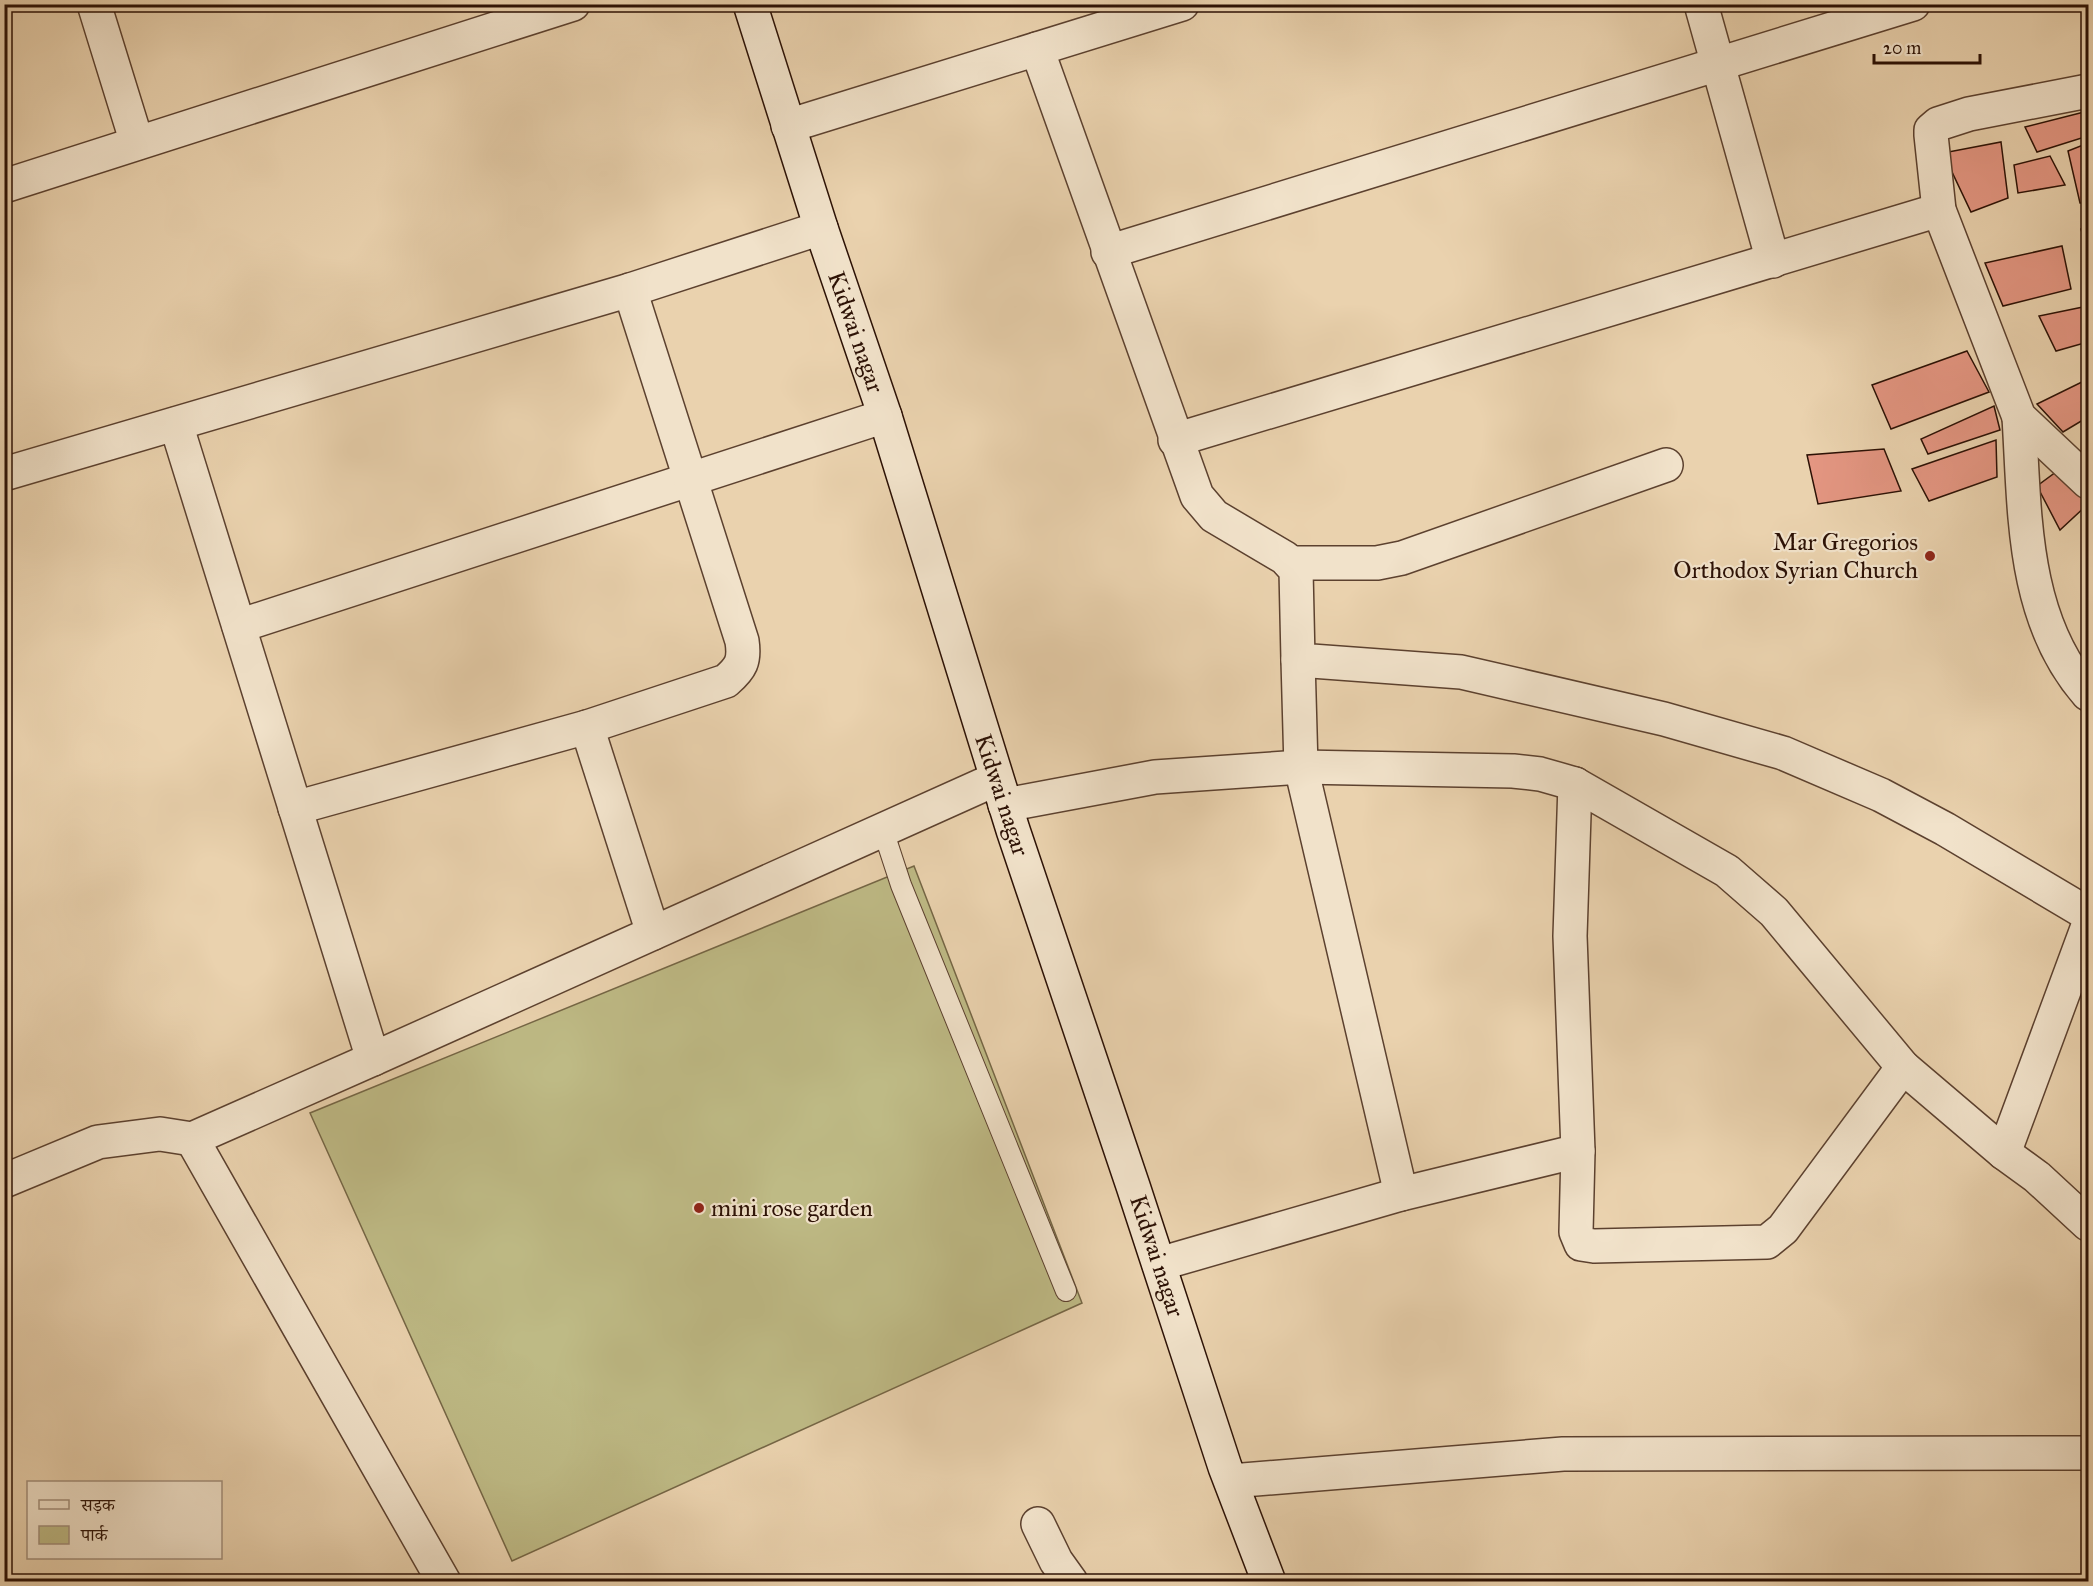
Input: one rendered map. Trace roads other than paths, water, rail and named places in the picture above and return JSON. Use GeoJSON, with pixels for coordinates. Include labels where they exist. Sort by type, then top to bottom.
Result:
{"type":"FeatureCollection","features":[{"type":"Feature","properties":{"kind":"street"},"geometry":{"type":"LineString","coordinates":[[94,4],[137,143]]}},
{"type":"Feature","properties":{"kind":"street"},"geometry":{"type":"LineString","coordinates":[[4,186],[137,143],[513,14],[573,4]]}},
{"type":"Feature","properties":{"kind":"street","name":"Kidwai nagar"},"geometry":{"type":"LineString","coordinates":[[750,4],[821,228],[885,417],[1001,792],[1231,1481],[1269,1581]]}},
{"type":"Feature","properties":{"kind":"street"},"geometry":{"type":"LineString","coordinates":[[788,126],[1182,4]]}},
{"type":"Feature","properties":{"kind":"street"},"geometry":{"type":"LineString","coordinates":[[1701,4],[1773,261]]}},
{"type":"Feature","properties":{"kind":"street"},"geometry":{"type":"LineString","coordinates":[[1108,252],[1913,4]]}},
{"type":"Feature","properties":{"kind":"street"},"geometry":{"type":"LineString","coordinates":[[1037,49],[1175,440],[1197,496],[1226,525],[1290,563],[1377,563],[1402,558],[1666,465]]}},
{"type":"Feature","properties":{"kind":"street"},"geometry":{"type":"LineString","coordinates":[[2088,90],[1970,114],[1938,124],[1931,130],[1930,135],[1939,210],[2019,417],[2028,558],[2049,633],[2088,694]]}},
{"type":"Feature","properties":{"kind":"street"},"geometry":{"type":"LineString","coordinates":[[1175,440],[1939,210]]}},
{"type":"Feature","properties":{"kind":"street"},"geometry":{"type":"LineString","coordinates":[[4,474],[630,290],[821,228]]}},
{"type":"Feature","properties":{"kind":"street"},"geometry":{"type":"LineString","coordinates":[[296,808],[587,727],[726,681],[742,666],[744,655],[742,641],[630,290]]}},
{"type":"Feature","properties":{"kind":"street"},"geometry":{"type":"LineString","coordinates":[[239,626],[885,417]]}},
{"type":"Feature","properties":{"kind":"street"},"geometry":{"type":"LineString","coordinates":[[2019,417],[2088,482]]}},
{"type":"Feature","properties":{"kind":"street"},"geometry":{"type":"LineString","coordinates":[[176,424],[374,1059]]}},
{"type":"Feature","properties":{"kind":"street"},"geometry":{"type":"LineString","coordinates":[[1290,563],[1298,582],[1301,767],[1401,1194]]}},
{"type":"Feature","properties":{"kind":"street"},"geometry":{"type":"LineString","coordinates":[[1298,660],[1461,672],[1664,719],[1783,753],[1881,795],[1936,824],[2088,914]]}},
{"type":"Feature","properties":{"kind":"street"},"geometry":{"type":"LineString","coordinates":[[587,727],[653,933]]}},
{"type":"Feature","properties":{"kind":"street"},"geometry":{"type":"LineString","coordinates":[[4,1181],[98,1142],[133,1135],[160,1134],[192,1139],[883,830],[1001,792],[1155,777],[1301,767],[1513,771],[1540,774],[1575,784],[1735,878],[1773,912],[1903,1067],[2004,1153],[2037,1177],[2088,1224]]}},
{"type":"Feature","properties":{"kind":"street"},"geometry":{"type":"LineString","coordinates":[[1575,784],[1570,936],[1578,1151],[1576,1232],[1581,1244],[1594,1246],[1767,1242],[1783,1228],[1903,1067]]}},
{"type":"Feature","properties":{"kind":"street"},"geometry":{"type":"LineString","coordinates":[[2004,1153],[2088,926]]}},
{"type":"Feature","properties":{"kind":"street"},"geometry":{"type":"LineString","coordinates":[[192,1139],[444,1581]]}},
{"type":"Feature","properties":{"kind":"street"},"geometry":{"type":"LineString","coordinates":[[1159,1264],[1401,1194],[1578,1151]]}},
{"type":"Feature","properties":{"kind":"street"},"geometry":{"type":"LineString","coordinates":[[1231,1481],[1563,1454],[2088,1453]]}},
{"type":"Feature","properties":{"kind":"street"},"geometry":{"type":"LineString","coordinates":[[1038,1524],[1056,1561],[1071,1581]]}},
{"type":"Feature","properties":{"kind":"lane"},"geometry":{"type":"LineString","coordinates":[[883,830],[901,885],[1066,1291]]}},
{"type":"Feature","properties":{"kind":"place","name":"Mar Gregorios Orthodox Syrian Church"},"geometry":{"type":"Point","coordinates":[1930,556]}},
{"type":"Feature","properties":{"kind":"place","name":"mini rose garden"},"geometry":{"type":"Point","coordinates":[699,1208]}}]}
